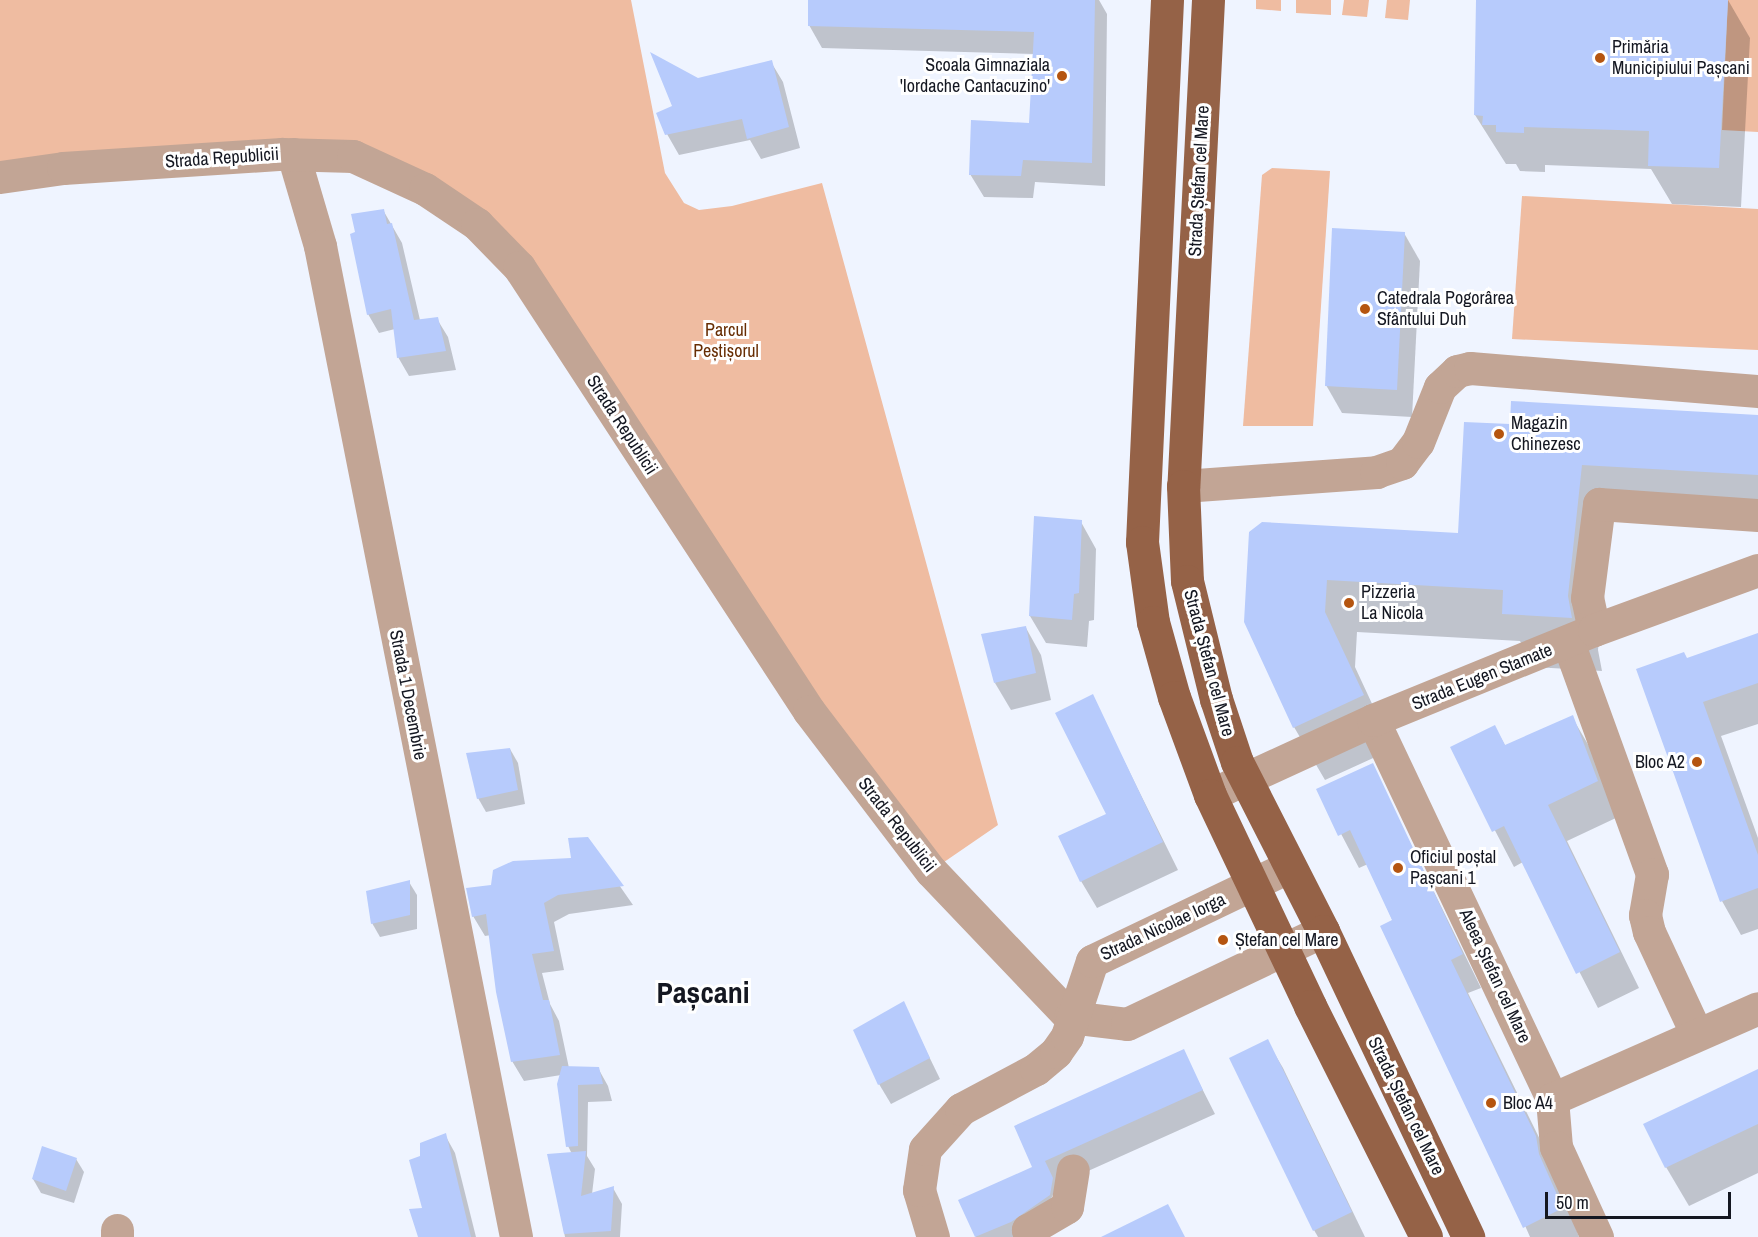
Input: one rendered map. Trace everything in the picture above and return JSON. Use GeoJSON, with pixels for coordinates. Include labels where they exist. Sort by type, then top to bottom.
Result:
{"type":"FeatureCollection","features":[{"type":"Feature","properties":{"kind":"main road"},"geometry":{"type":"LineString","coordinates":[[1167,0],[1142,542],[1156,633],[1174,697],[1210,795],[1426,1237]]}},
{"type":"Feature","properties":{"kind":"main road","name":"Strada Ștefan cel Mare"},"geometry":{"type":"LineString","coordinates":[[1208,0],[1183,486],[1187,581],[1198,634],[1216,699],[1246,778],[1288,867],[1323,931],[1468,1237]]}},
{"type":"Feature","properties":{"kind":"main road"},"geometry":{"type":"LineString","coordinates":[[1155,250],[1195,251]]}},
{"type":"Feature","properties":{"kind":"street","name":"Strada Republicii"},"geometry":{"type":"LineString","coordinates":[[0,177],[63,168],[293,154],[353,156],[425,189],[477,224],[519,267],[808,711],[931,871],[1070,1017]]}},
{"type":"Feature","properties":{"kind":"street","name":"Strada 1 Decembrie"},"geometry":{"type":"LineString","coordinates":[[293,154],[320,246],[516,1237]]}},
{"type":"Feature","properties":{"kind":"street"},"geometry":{"type":"LineString","coordinates":[[1183,486],[1376,472],[1402,464],[1418,442],[1440,387],[1457,371],[1470,368],[1758,391]]}},
{"type":"Feature","properties":{"kind":"street"},"geometry":{"type":"LineString","coordinates":[[1696,1033],[1649,932],[1645,915],[1652,874],[1581,636],[1599,504],[1758,515]]}},
{"type":"Feature","properties":{"kind":"street","name":"Strada Eugen Stamate"},"geometry":{"type":"LineString","coordinates":[[1210,795],[1373,720],[1581,636],[1758,570]]}},
{"type":"Feature","properties":{"kind":"street","name":"Aleea Ștefan cel Mare"},"geometry":{"type":"LineString","coordinates":[[1373,720],[1552,1099],[1556,1147],[1597,1237]]}},
{"type":"Feature","properties":{"kind":"street","name":"Strada Nicolae Iorga"},"geometry":{"type":"LineString","coordinates":[[933,1237],[919,1190],[925,1149],[961,1108],[1036,1069],[1056,1052],[1067,1036],[1070,1017],[1092,961],[1288,867]]}},
{"type":"Feature","properties":{"kind":"street"},"geometry":{"type":"LineString","coordinates":[[1070,1017],[1127,1024],[1323,931]]}},
{"type":"Feature","properties":{"kind":"street"},"geometry":{"type":"LineString","coordinates":[[1552,1099],[1696,1033],[1758,1008]]}},
{"type":"Feature","properties":{"kind":"street"},"geometry":{"type":"LineString","coordinates":[[1024,1235],[1067,1207],[1073,1170]]}},
{"type":"Feature","properties":{"kind":"green space","name":"Parcul Peștișorul"},"geometry":{"type":"Polygon","coordinates":[[[0,0],[631,0],[665,173],[684,203],[699,210],[732,206],[822,183],[998,825],[931,871],[519,267],[353,156],[0,177],[0,0]]]}},
{"type":"Feature","properties":{"kind":"green space"},"geometry":{"type":"Polygon","coordinates":[[[1256,0],[1281,0],[1281,11],[1256,9],[1256,0]]]}},
{"type":"Feature","properties":{"kind":"green space"},"geometry":{"type":"Polygon","coordinates":[[[1296,0],[1331,0],[1331,15],[1296,13],[1296,0]]]}},
{"type":"Feature","properties":{"kind":"green space"},"geometry":{"type":"Polygon","coordinates":[[[1344,0],[1369,0],[1367,17],[1342,15],[1344,0]]]}},
{"type":"Feature","properties":{"kind":"green space"},"geometry":{"type":"Polygon","coordinates":[[[1387,0],[1410,0],[1408,20],[1385,18],[1387,0]]]}},
{"type":"Feature","properties":{"kind":"green space"},"geometry":{"type":"Polygon","coordinates":[[[1728,0],[1758,0],[1758,132],[1722,130],[1728,0]]]}},
{"type":"Feature","properties":{"kind":"green space"},"geometry":{"type":"Polygon","coordinates":[[[1272,168],[1330,171],[1313,426],[1243,426],[1262,175],[1272,168]]]}},
{"type":"Feature","properties":{"kind":"green space"},"geometry":{"type":"Polygon","coordinates":[[[1522,196],[1758,209],[1758,350],[1512,339],[1522,196]]]}},
{"type":"Feature","properties":{"kind":"building","name":"Scoala Gimnaziala 'Iordache Cantacuzino'"},"geometry":{"type":"Polygon","coordinates":[[[808,0],[1095,0],[1092,163],[1023,160],[1021,176],[969,175],[971,120],[1029,123],[1034,32],[808,26],[808,0]]]}},
{"type":"Feature","properties":{"kind":"building","name":"Primăria Municipiului Pașcani"},"geometry":{"type":"Polygon","coordinates":[[[1476,0],[1728,0],[1719,168],[1648,166],[1649,131],[1524,127],[1524,133],[1496,132],[1496,125],[1482,125],[1483,116],[1474,115],[1476,0]]]}},
{"type":"Feature","properties":{"kind":"building"},"geometry":{"type":"Polygon","coordinates":[[[650,52],[698,78],[772,60],[789,127],[747,139],[742,119],[665,135],[656,113],[672,106],[650,52]]]}},
{"type":"Feature","properties":{"kind":"building"},"geometry":{"type":"Polygon","coordinates":[[[384,209],[387,224],[392,223],[414,320],[438,317],[446,351],[397,358],[391,309],[367,315],[350,234],[355,232],[351,214],[384,209]]]}},
{"type":"Feature","properties":{"kind":"building","name":"Catedrala Pogorârea Sfântului Duh"},"geometry":{"type":"Polygon","coordinates":[[[1332,228],[1405,232],[1397,390],[1325,386],[1332,228]]]}},
{"type":"Feature","properties":{"kind":"building"},"geometry":{"type":"Polygon","coordinates":[[[1511,401],[1758,415],[1758,475],[1582,465],[1568,596],[1572,618],[1502,614],[1503,590],[1327,580],[1325,612],[1364,695],[1293,728],[1244,622],[1249,532],[1262,522],[1458,533],[1464,422],[1510,424],[1511,401]]]}},
{"type":"Feature","properties":{"kind":"building"},"geometry":{"type":"Polygon","coordinates":[[[1034,516],[1082,520],[1079,593],[1074,594],[1072,620],[1029,616],[1034,516]]]}},
{"type":"Feature","properties":{"kind":"building"},"geometry":{"type":"Polygon","coordinates":[[[1026,626],[1036,673],[994,683],[981,634],[1026,626]]]}},
{"type":"Feature","properties":{"kind":"building","name":"Bloc A2"},"geometry":{"type":"Polygon","coordinates":[[[1758,633],[1758,683],[1703,702],[1758,855],[1758,888],[1720,902],[1636,669],[1684,652],[1687,658],[1758,633]]]}},
{"type":"Feature","properties":{"kind":"building"},"geometry":{"type":"Polygon","coordinates":[[[1093,694],[1163,842],[1080,882],[1058,836],[1106,814],[1055,713],[1093,694]]]}},
{"type":"Feature","properties":{"kind":"building"},"geometry":{"type":"Polygon","coordinates":[[[1573,715],[1598,781],[1548,805],[1620,952],[1576,974],[1504,826],[1492,832],[1450,747],[1495,725],[1505,745],[1573,715]]]}},
{"type":"Feature","properties":{"kind":"building"},"geometry":{"type":"Polygon","coordinates":[[[510,748],[518,790],[477,799],[466,753],[510,748]]]}},
{"type":"Feature","properties":{"kind":"building"},"geometry":{"type":"Polygon","coordinates":[[[1373,763],[1463,954],[1451,960],[1536,1136],[1539,1154],[1563,1208],[1523,1228],[1380,926],[1392,920],[1350,830],[1338,836],[1316,789],[1373,763]]]}},
{"type":"Feature","properties":{"kind":"building"},"geometry":{"type":"Polygon","coordinates":[[[588,837],[624,886],[558,895],[544,903],[554,951],[532,954],[543,1000],[549,1000],[560,1055],[511,1062],[496,992],[486,914],[472,917],[466,888],[491,885],[493,870],[513,861],[571,858],[568,838],[588,837]]]}},
{"type":"Feature","properties":{"kind":"building"},"geometry":{"type":"Polygon","coordinates":[[[410,880],[410,915],[371,924],[366,891],[410,880]]]}},
{"type":"Feature","properties":{"kind":"building"},"geometry":{"type":"Polygon","coordinates":[[[904,1001],[930,1058],[878,1085],[853,1030],[904,1001]]]}},
{"type":"Feature","properties":{"kind":"building"},"geometry":{"type":"Polygon","coordinates":[[[1268,1039],[1352,1212],[1313,1231],[1229,1058],[1268,1039]]]}},
{"type":"Feature","properties":{"kind":"building"},"geometry":{"type":"Polygon","coordinates":[[[1184,1049],[1203,1090],[1045,1161],[1053,1178],[1050,1195],[1011,1222],[975,1237],[958,1200],[1032,1167],[1014,1126],[1184,1049]]]}},
{"type":"Feature","properties":{"kind":"building"},"geometry":{"type":"Polygon","coordinates":[[[562,1066],[599,1067],[603,1084],[578,1085],[578,1146],[566,1147],[557,1084],[562,1066]]]}},
{"type":"Feature","properties":{"kind":"building"},"geometry":{"type":"Polygon","coordinates":[[[1758,1069],[1758,1124],[1665,1168],[1643,1124],[1758,1069]]]}},
{"type":"Feature","properties":{"kind":"building"},"geometry":{"type":"Polygon","coordinates":[[[446,1133],[471,1237],[418,1237],[409,1209],[422,1208],[409,1160],[420,1156],[420,1143],[446,1133]]]}},
{"type":"Feature","properties":{"kind":"building"},"geometry":{"type":"Polygon","coordinates":[[[42,1146],[77,1158],[66,1191],[32,1179],[42,1146]]]}},
{"type":"Feature","properties":{"kind":"building"},"geometry":{"type":"Polygon","coordinates":[[[586,1151],[581,1196],[614,1186],[611,1231],[564,1234],[547,1154],[586,1151]]]}},
{"type":"Feature","properties":{"kind":"building"},"geometry":{"type":"Polygon","coordinates":[[[1168,1204],[1185,1237],[1101,1237],[1168,1204]]]}},
{"type":"Feature","properties":{"kind":"place","name":"Primăria Municipiului Pașcani"},"geometry":{"type":"Point","coordinates":[1600,58]}},
{"type":"Feature","properties":{"kind":"place","name":"Scoala Gimnaziala 'Iordache Cantacuzino'"},"geometry":{"type":"Point","coordinates":[1062,76]}},
{"type":"Feature","properties":{"kind":"place","name":"Catedrala Pogorârea Sfântului Duh"},"geometry":{"type":"Point","coordinates":[1365,309]}},
{"type":"Feature","properties":{"kind":"place","name":"Magazin Chinezesc"},"geometry":{"type":"Point","coordinates":[1499,434]}},
{"type":"Feature","properties":{"kind":"place","name":"Pizzeria La Nicola"},"geometry":{"type":"Point","coordinates":[1349,603]}},
{"type":"Feature","properties":{"kind":"place","name":"Bloc A2"},"geometry":{"type":"Point","coordinates":[1697,762]}},
{"type":"Feature","properties":{"kind":"place","name":"Oficiul poștal Pașcani 1"},"geometry":{"type":"Point","coordinates":[1398,868]}},
{"type":"Feature","properties":{"kind":"place","name":"Ștefan cel Mare"},"geometry":{"type":"Point","coordinates":[1223,940]}},
{"type":"Feature","properties":{"kind":"place","name":"Bloc A4"},"geometry":{"type":"Point","coordinates":[1491,1103]}},
{"type":"Feature","properties":{"kind":"district","name":"Pașcani"},"geometry":{"type":"Point","coordinates":[703,992]}}]}
